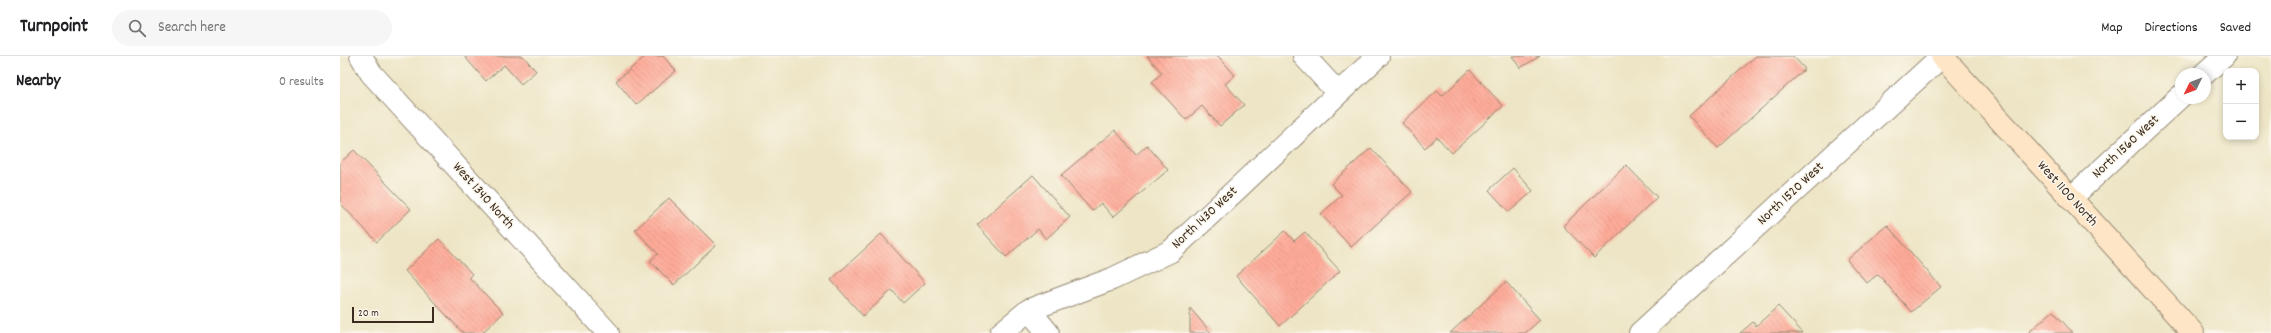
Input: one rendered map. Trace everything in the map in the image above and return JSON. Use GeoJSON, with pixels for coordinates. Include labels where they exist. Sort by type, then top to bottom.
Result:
{"type":"FeatureCollection","features":[{"type":"Feature","properties":{"kind":"main road","name":"West 1100 North"},"geometry":{"type":"LineString","coordinates":[[1942,56],[2193,333]]}},
{"type":"Feature","properties":{"kind":"street","name":"West 1340 North"},"geometry":{"type":"LineString","coordinates":[[361,56],[371,73],[608,333]]}},
{"type":"Feature","properties":{"kind":"street"},"geometry":{"type":"LineString","coordinates":[[1304,56],[1338,94]]}},
{"type":"Feature","properties":{"kind":"street","name":"North 1430 West"},"geometry":{"type":"LineString","coordinates":[[1001,333],[1029,310],[1112,279],[1171,251],[1378,56]]}},
{"type":"Feature","properties":{"kind":"street","name":"North 1520 West"},"geometry":{"type":"LineString","coordinates":[[1640,333],[1942,56]]}},
{"type":"Feature","properties":{"kind":"street"},"geometry":{"type":"LineString","coordinates":[[2211,68],[2224,56]]}},
{"type":"Feature","properties":{"kind":"street","name":"North 1560 West"},"geometry":{"type":"LineString","coordinates":[[2071,198],[2175,102]]}},
{"type":"Feature","properties":{"kind":"street"},"geometry":{"type":"LineString","coordinates":[[1029,310],[1048,333]]}},
{"type":"Feature","properties":{"kind":"building"},"geometry":{"type":"Polygon","coordinates":[[[464,56],[523,56],[536,71],[521,84],[504,65],[486,81],[464,56]]]}},
{"type":"Feature","properties":{"kind":"building"},"geometry":{"type":"Polygon","coordinates":[[[646,56],[663,56],[676,71],[636,105],[616,81],[646,56]]]}},
{"type":"Feature","properties":{"kind":"building"},"geometry":{"type":"Polygon","coordinates":[[[1147,56],[1218,56],[1235,75],[1225,84],[1244,105],[1220,126],[1202,106],[1186,120],[1152,82],[1162,73],[1147,56]]]}},
{"type":"Feature","properties":{"kind":"building"},"geometry":{"type":"Polygon","coordinates":[[[1512,56],[1540,56],[1520,68],[1512,56]]]}},
{"type":"Feature","properties":{"kind":"building"},"geometry":{"type":"Polygon","coordinates":[[[1756,56],[1793,56],[1805,69],[1718,148],[1689,116],[1756,56]]]}},
{"type":"Feature","properties":{"kind":"building"},"geometry":{"type":"Polygon","coordinates":[[[1470,70],[1503,106],[1452,153],[1437,137],[1425,148],[1402,123],[1437,91],[1442,96],[1470,70]]]}},
{"type":"Feature","properties":{"kind":"building"},"geometry":{"type":"Polygon","coordinates":[[[1115,130],[1136,155],[1147,145],[1168,170],[1113,217],[1101,203],[1092,211],[1061,175],[1115,130]]]}},
{"type":"Feature","properties":{"kind":"building"},"geometry":{"type":"Polygon","coordinates":[[[1371,148],[1412,192],[1351,247],[1321,214],[1342,195],[1331,184],[1371,148]]]}},
{"type":"Feature","properties":{"kind":"building"},"geometry":{"type":"Polygon","coordinates":[[[354,150],[411,209],[377,242],[340,203],[340,163],[354,150]]]}},
{"type":"Feature","properties":{"kind":"building"},"geometry":{"type":"Polygon","coordinates":[[[1626,165],[1657,197],[1594,258],[1563,226],[1626,165]]]}},
{"type":"Feature","properties":{"kind":"building"},"geometry":{"type":"Polygon","coordinates":[[[1513,168],[1533,191],[1509,212],[1489,190],[1513,168]]]}},
{"type":"Feature","properties":{"kind":"building"},"geometry":{"type":"Polygon","coordinates":[[[1033,175],[1070,217],[1046,239],[1038,229],[1006,257],[977,225],[1033,175]]]}},
{"type":"Feature","properties":{"kind":"building"},"geometry":{"type":"Polygon","coordinates":[[[669,198],[716,245],[674,285],[650,261],[658,254],[635,230],[669,198]]]}},
{"type":"Feature","properties":{"kind":"building"},"geometry":{"type":"Polygon","coordinates":[[[1887,225],[1941,287],[1911,312],[1878,274],[1867,283],[1847,260],[1887,225]]]}},
{"type":"Feature","properties":{"kind":"building"},"geometry":{"type":"Polygon","coordinates":[[[1285,231],[1294,241],[1305,232],[1340,271],[1280,326],[1236,276],[1285,231]]]}},
{"type":"Feature","properties":{"kind":"building"},"geometry":{"type":"Polygon","coordinates":[[[881,234],[925,283],[903,303],[892,290],[863,316],[831,280],[881,234]]]}},
{"type":"Feature","properties":{"kind":"building"},"geometry":{"type":"Polygon","coordinates":[[[439,239],[472,274],[469,277],[503,313],[482,333],[463,333],[405,271],[439,239]]]}},
{"type":"Feature","properties":{"kind":"building"},"geometry":{"type":"Polygon","coordinates":[[[1506,282],[1540,320],[1525,333],[1450,333],[1506,282]]]}},
{"type":"Feature","properties":{"kind":"building"},"geometry":{"type":"Polygon","coordinates":[[[1778,306],[1803,333],[1740,333],[1753,322],[1756,326],[1778,306]]]}},
{"type":"Feature","properties":{"kind":"building"},"geometry":{"type":"Polygon","coordinates":[[[1190,308],[1211,333],[1190,333],[1190,308]]]}},
{"type":"Feature","properties":{"kind":"building"},"geometry":{"type":"Polygon","coordinates":[[[2053,311],[2073,333],[2028,333],[2053,311]]]}}]}
